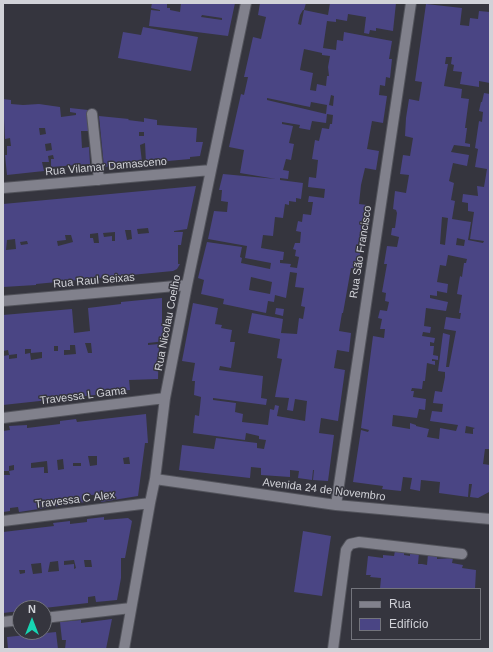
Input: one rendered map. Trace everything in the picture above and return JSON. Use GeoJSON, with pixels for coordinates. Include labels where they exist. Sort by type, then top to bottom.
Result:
{"type":"FeatureCollection","features":[{"type":"Feature","properties":{"kind":"street","name":"Rua Nicolau Coelho"},"geometry":{"type":"LineString","coordinates":[[124,649],[150,503],[156,479],[166,398],[187,285],[246,3]]}},
{"type":"Feature","properties":{"kind":"street","name":"Rua São Francisco"},"geometry":{"type":"LineString","coordinates":[[336,505],[411,3]]}},
{"type":"Feature","properties":{"kind":"street"},"geometry":{"type":"LineString","coordinates":[[92,114],[99,180]]}},
{"type":"Feature","properties":{"kind":"street","name":"Rua Vilamar Damasceno"},"geometry":{"type":"LineString","coordinates":[[3,188],[211,170]]}},
{"type":"Feature","properties":{"kind":"street","name":"Rua Raul Seixas"},"geometry":{"type":"LineString","coordinates":[[3,301],[187,285]]}},
{"type":"Feature","properties":{"kind":"street","name":"Travessa L Gama"},"geometry":{"type":"LineString","coordinates":[[3,418],[166,398]]}},
{"type":"Feature","properties":{"kind":"street","name":"Avenida 24 de Novembro"},"geometry":{"type":"LineString","coordinates":[[156,479],[336,505],[490,519]]}},
{"type":"Feature","properties":{"kind":"street","name":"Travessa C Alex"},"geometry":{"type":"LineString","coordinates":[[3,521],[150,503]]}},
{"type":"Feature","properties":{"kind":"street"},"geometry":{"type":"LineString","coordinates":[[333,649],[346,550],[350,544],[359,542],[462,554]]}},
{"type":"Feature","properties":{"kind":"street"},"geometry":{"type":"LineString","coordinates":[[52,617],[131,608]]}},
{"type":"Feature","properties":{"kind":"building"},"geometry":{"type":"Polygon","coordinates":[[[152,3],[167,3],[167,8],[180,12],[181,3],[235,3],[228,36],[149,26],[151,10],[160,11],[151,8],[152,3]],[[202,15],[201,17],[222,20],[222,18],[202,15]]]}},
{"type":"Feature","properties":{"kind":"building"},"geometry":{"type":"Polygon","coordinates":[[[260,3],[306,3],[304,10],[328,15],[330,3],[396,3],[393,31],[376,28],[376,31],[370,30],[369,34],[364,33],[366,17],[348,14],[347,21],[336,19],[336,22],[327,21],[323,48],[336,50],[337,40],[343,41],[344,32],[392,41],[389,59],[392,59],[390,78],[386,77],[385,86],[380,85],[379,95],[387,96],[383,123],[372,121],[367,149],[379,151],[376,170],[365,168],[361,185],[359,204],[367,205],[358,269],[351,268],[339,331],[351,333],[349,352],[337,350],[334,368],[345,370],[338,421],[321,418],[319,433],[334,435],[328,481],[313,480],[314,470],[312,480],[298,478],[299,471],[290,470],[290,477],[261,475],[261,468],[251,467],[250,478],[179,470],[182,445],[214,449],[216,438],[257,443],[257,448],[264,449],[266,440],[259,439],[259,436],[246,433],[245,440],[193,433],[195,415],[199,416],[201,397],[194,395],[195,381],[192,381],[195,363],[182,361],[193,303],[218,308],[215,324],[222,325],[221,328],[232,330],[230,342],[235,342],[231,368],[220,366],[219,370],[263,376],[261,398],[267,399],[266,405],[213,398],[213,400],[236,403],[235,412],[243,414],[242,422],[268,425],[270,409],[274,410],[275,405],[279,406],[277,416],[305,421],[307,401],[295,399],[293,411],[287,410],[289,398],[275,397],[282,359],[277,358],[280,339],[248,333],[252,313],[283,319],[281,333],[297,334],[299,318],[303,319],[305,307],[301,306],[304,288],[295,287],[297,273],[290,272],[286,298],[275,295],[274,302],[268,301],[266,313],[223,304],[224,299],[201,294],[204,280],[198,278],[207,242],[242,247],[240,257],[242,258],[241,263],[270,269],[271,263],[245,258],[247,246],[208,239],[214,211],[227,212],[228,202],[221,201],[222,190],[219,190],[223,174],[276,179],[240,173],[244,150],[229,147],[241,94],[244,95],[248,77],[244,77],[253,37],[261,39],[266,17],[258,15],[260,3]],[[304,10],[300,15],[298,24],[301,25],[304,10]],[[304,49],[300,70],[313,73],[310,90],[316,91],[317,84],[326,86],[327,76],[329,76],[328,67],[330,56],[304,49]],[[331,95],[329,105],[333,106],[334,96],[331,95]],[[267,98],[267,100],[326,114],[327,105],[311,102],[310,107],[267,98]],[[327,114],[326,123],[312,121],[310,130],[299,128],[300,125],[282,122],[282,124],[293,126],[289,143],[294,144],[291,160],[286,159],[283,170],[289,171],[288,179],[280,178],[280,180],[303,183],[301,199],[296,198],[296,202],[289,201],[289,205],[285,204],[283,218],[275,217],[273,236],[263,235],[261,248],[284,252],[283,260],[280,260],[280,263],[291,264],[290,267],[297,268],[299,257],[295,256],[296,250],[293,249],[295,243],[300,243],[301,232],[296,231],[298,221],[302,222],[303,214],[311,215],[313,202],[308,202],[309,196],[324,198],[325,189],[308,187],[309,177],[316,178],[318,160],[312,159],[315,140],[319,141],[322,128],[329,129],[330,124],[332,124],[333,115],[327,114]],[[251,277],[249,290],[270,294],[272,282],[251,277]]]}},
{"type":"Feature","properties":{"kind":"building"},"geometry":{"type":"Polygon","coordinates":[[[426,4],[462,8],[460,25],[469,26],[470,18],[478,19],[479,11],[490,12],[490,83],[479,81],[479,87],[460,84],[462,72],[453,71],[454,65],[451,64],[452,57],[446,57],[445,64],[448,64],[444,86],[462,89],[461,98],[469,99],[465,128],[467,128],[465,143],[470,144],[470,147],[454,145],[451,152],[469,155],[467,166],[453,163],[449,181],[454,183],[451,200],[455,201],[452,219],[471,222],[468,240],[483,243],[484,241],[470,239],[474,212],[468,211],[468,203],[462,202],[463,194],[478,196],[477,186],[484,187],[487,169],[475,167],[478,149],[475,148],[479,121],[482,122],[483,112],[479,111],[481,102],[484,93],[490,94],[490,449],[485,449],[483,464],[490,465],[490,487],[489,492],[478,498],[470,497],[472,484],[469,484],[468,497],[439,493],[440,482],[421,480],[420,491],[410,489],[412,478],[403,477],[401,491],[382,489],[383,486],[353,482],[361,430],[368,432],[369,430],[361,428],[373,336],[384,338],[385,329],[380,329],[382,319],[378,318],[380,310],[387,311],[389,302],[385,301],[386,293],[382,292],[387,264],[384,264],[387,246],[397,247],[399,237],[391,235],[392,228],[395,228],[397,213],[396,210],[393,209],[395,191],[406,193],[409,175],[400,174],[403,155],[410,156],[413,138],[405,136],[409,99],[419,101],[422,82],[415,81],[426,4]],[[442,217],[440,244],[445,245],[448,218],[442,217]],[[457,238],[456,245],[464,246],[465,240],[457,238]],[[448,255],[446,266],[440,265],[437,282],[448,284],[447,293],[437,291],[437,296],[430,295],[430,298],[448,302],[446,311],[426,308],[424,326],[431,327],[430,333],[423,332],[422,336],[435,338],[434,343],[430,342],[430,346],[434,346],[433,355],[438,356],[438,360],[432,359],[432,361],[435,361],[435,365],[427,363],[425,381],[423,381],[422,389],[412,388],[411,391],[414,391],[413,397],[426,399],[425,410],[419,409],[417,418],[393,415],[392,426],[410,429],[410,423],[429,429],[427,437],[439,439],[440,428],[456,431],[458,425],[430,421],[432,411],[442,412],[443,404],[433,403],[435,391],[442,392],[445,377],[445,372],[438,371],[443,333],[450,335],[446,367],[449,367],[456,331],[444,329],[446,317],[460,319],[461,313],[459,313],[462,295],[457,294],[460,276],[462,277],[464,263],[466,263],[467,259],[448,255]],[[466,426],[465,433],[473,434],[473,429],[475,428],[466,426]]]}},
{"type":"Feature","properties":{"kind":"building"},"geometry":{"type":"Polygon","coordinates":[[[143,27],[198,37],[191,71],[118,58],[123,32],[141,35],[143,27]]]}},
{"type":"Feature","properties":{"kind":"building"},"geometry":{"type":"Polygon","coordinates":[[[3,99],[11,100],[11,104],[39,104],[60,107],[61,117],[76,115],[76,113],[70,112],[70,108],[88,110],[89,131],[81,131],[82,148],[89,147],[90,164],[51,167],[51,159],[54,159],[53,155],[48,156],[49,162],[42,162],[44,171],[7,175],[5,155],[7,155],[7,146],[11,146],[10,138],[5,139],[3,99]],[[39,128],[40,135],[46,134],[45,128],[39,128]],[[51,143],[45,144],[46,151],[52,150],[51,143]]]}},
{"type":"Feature","properties":{"kind":"building"},"geometry":{"type":"Polygon","coordinates":[[[99,116],[144,122],[144,118],[157,120],[157,125],[197,128],[196,142],[203,142],[200,156],[190,157],[190,159],[146,163],[145,143],[140,145],[142,162],[104,167],[99,116]],[[139,132],[139,136],[144,136],[144,132],[139,132]]]}},
{"type":"Feature","properties":{"kind":"building"},"geometry":{"type":"Polygon","coordinates":[[[196,186],[187,229],[174,231],[183,232],[181,245],[178,245],[178,264],[180,264],[177,269],[173,271],[36,285],[3,287],[3,204],[196,186]],[[148,228],[137,229],[138,234],[149,233],[148,228]],[[125,230],[127,240],[132,239],[131,230],[125,230]],[[115,232],[103,233],[104,237],[112,236],[112,241],[115,241],[115,232]],[[98,233],[90,234],[90,238],[93,238],[94,243],[99,243],[98,233]],[[65,235],[66,240],[57,241],[58,246],[73,242],[71,235],[65,235]],[[15,239],[7,240],[6,250],[16,249],[15,239]],[[27,241],[20,242],[21,245],[28,244],[27,241]]]}},
{"type":"Feature","properties":{"kind":"building"},"geometry":{"type":"Polygon","coordinates":[[[162,298],[162,323],[168,324],[166,341],[148,343],[148,345],[159,344],[158,379],[129,380],[130,390],[3,405],[3,356],[9,355],[8,350],[3,351],[3,315],[72,309],[74,333],[90,331],[88,308],[121,304],[121,302],[162,298]],[[85,343],[88,353],[92,353],[91,343],[85,343]],[[70,345],[70,350],[64,350],[64,355],[76,354],[75,345],[70,345]],[[54,346],[54,351],[58,351],[58,346],[54,346]],[[25,349],[25,354],[30,353],[31,360],[42,358],[42,352],[31,353],[31,349],[25,349]],[[17,354],[9,355],[9,359],[17,358],[17,354]]]}},
{"type":"Feature","properties":{"kind":"building"},"geometry":{"type":"Polygon","coordinates":[[[276,308],[284,309],[283,316],[275,314],[276,308]]]}},
{"type":"Feature","properties":{"kind":"building"},"geometry":{"type":"Polygon","coordinates":[[[146,414],[148,443],[145,443],[138,496],[101,502],[100,494],[84,496],[85,502],[19,512],[18,507],[10,508],[10,511],[3,512],[3,475],[10,475],[9,471],[3,471],[3,431],[10,430],[9,426],[27,425],[27,428],[60,424],[60,421],[76,419],[77,422],[146,414]],[[88,456],[90,466],[97,465],[97,456],[88,456]],[[129,457],[123,458],[124,464],[130,464],[129,457]],[[63,459],[57,460],[58,470],[64,469],[63,459]],[[47,461],[31,463],[31,468],[44,467],[44,473],[48,473],[47,461]],[[73,463],[73,466],[81,466],[81,463],[73,463]],[[14,465],[9,466],[9,471],[14,470],[14,465]]]}},
{"type":"Feature","properties":{"kind":"building"},"geometry":{"type":"Polygon","coordinates":[[[104,517],[104,520],[128,518],[132,521],[125,558],[121,558],[121,578],[117,600],[96,602],[95,596],[88,597],[88,603],[52,607],[52,600],[12,600],[12,612],[3,613],[3,532],[54,526],[53,523],[70,521],[70,524],[87,522],[87,519],[104,517]],[[74,560],[64,561],[64,565],[74,564],[74,569],[76,568],[74,560]],[[84,560],[85,567],[92,567],[91,560],[84,560]],[[58,561],[50,562],[48,572],[59,571],[58,561]],[[41,563],[31,564],[33,574],[42,573],[41,563]],[[19,570],[20,574],[25,573],[25,570],[19,570]]]}},
{"type":"Feature","properties":{"kind":"building"},"geometry":{"type":"Polygon","coordinates":[[[303,531],[331,536],[322,596],[294,592],[303,531]]]}},
{"type":"Feature","properties":{"kind":"building"},"geometry":{"type":"Polygon","coordinates":[[[395,551],[404,552],[404,555],[410,556],[410,552],[419,553],[418,564],[427,565],[428,554],[437,556],[437,559],[453,558],[452,563],[463,565],[462,568],[476,570],[475,588],[380,588],[381,578],[366,575],[368,556],[383,558],[383,555],[394,556],[395,551]]]}},
{"type":"Feature","properties":{"kind":"building"},"geometry":{"type":"Polygon","coordinates":[[[112,619],[106,649],[65,649],[66,640],[62,640],[60,622],[81,620],[81,623],[112,619]]]}},
{"type":"Feature","properties":{"kind":"building"},"geometry":{"type":"Polygon","coordinates":[[[52,632],[56,632],[58,649],[8,649],[7,637],[12,636],[12,640],[52,640],[52,632]]]}}]}
